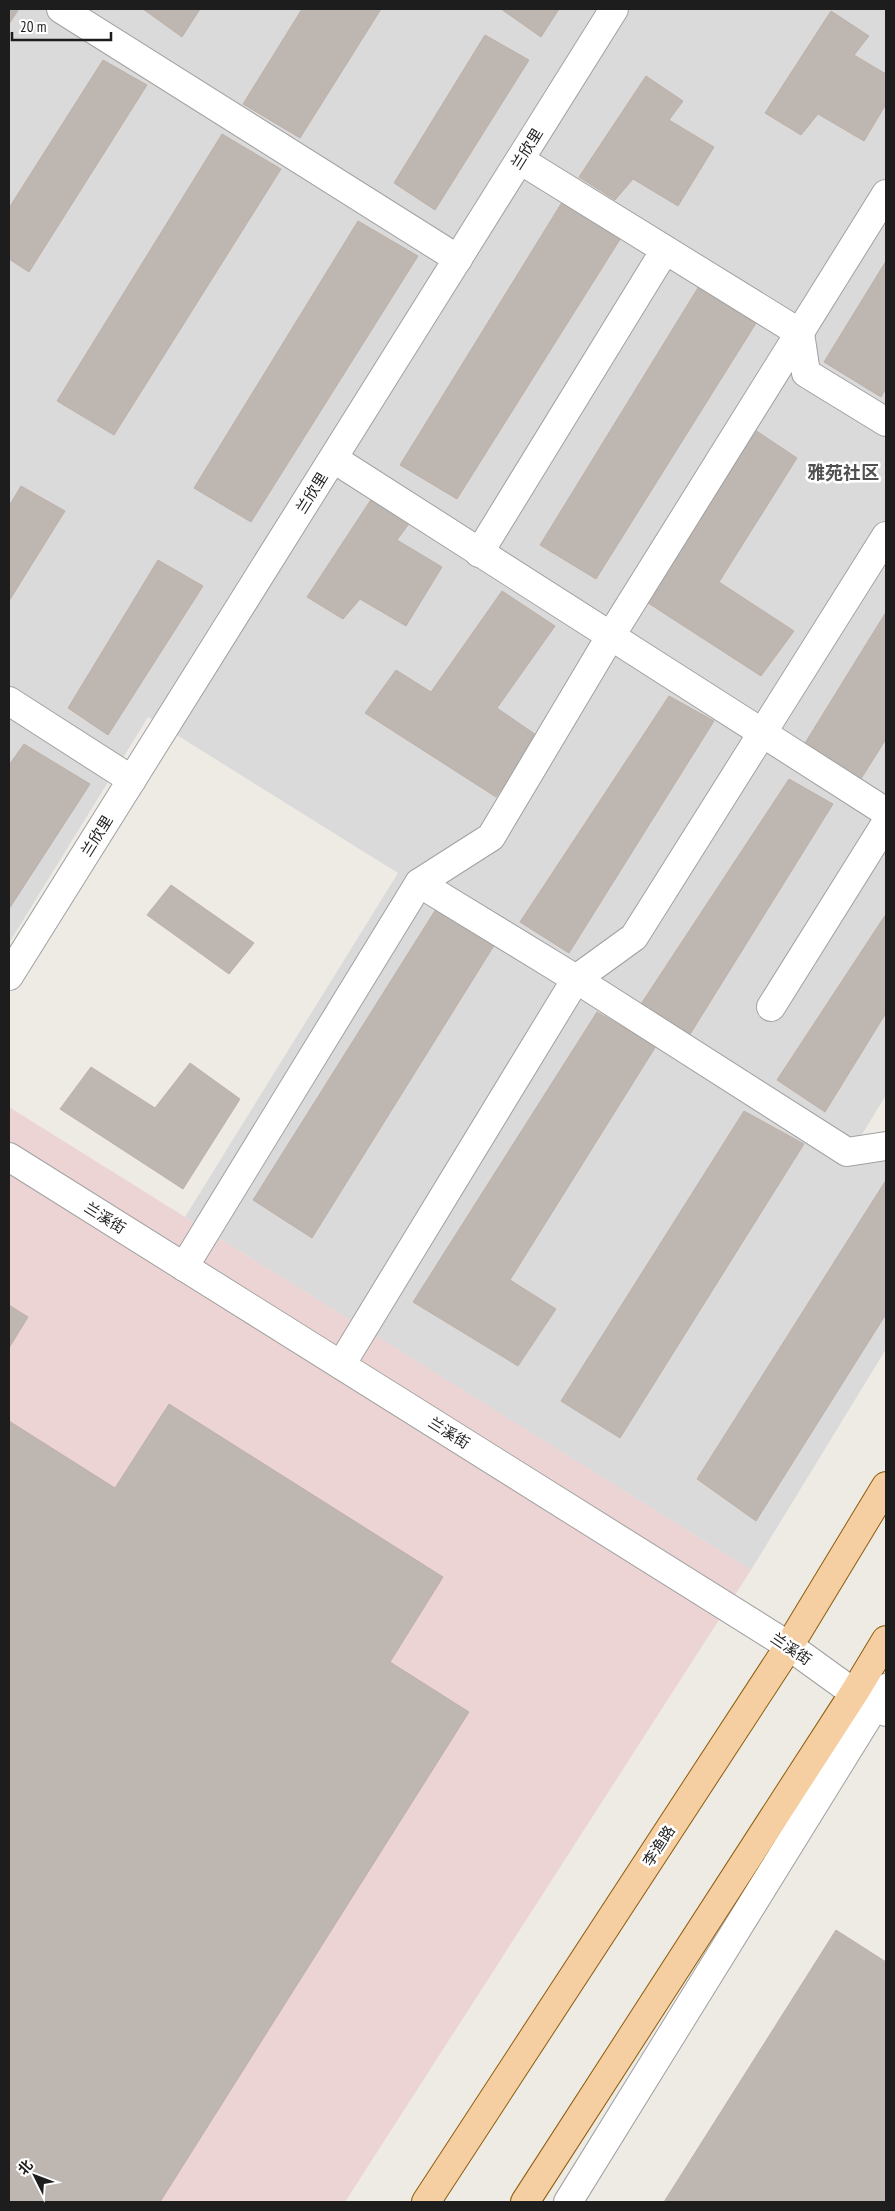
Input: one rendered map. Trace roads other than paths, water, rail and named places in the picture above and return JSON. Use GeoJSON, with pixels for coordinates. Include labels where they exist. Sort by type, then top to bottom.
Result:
{"type":"FeatureCollection","features":[{"type":"Feature","properties":{"kind":"main road","name":"李渔路"},"geometry":{"type":"LineString","coordinates":[[426,2202],[789,1646],[886,1486]]}},
{"type":"Feature","properties":{"kind":"main road"},"geometry":{"type":"LineString","coordinates":[[524,2202],[876,1699],[886,1640]]}},
{"type":"Feature","properties":{"kind":"street"},"geometry":{"type":"LineString","coordinates":[[61,9],[458,259]]}},
{"type":"Feature","properties":{"kind":"street","name":"兰欣里"},"geometry":{"type":"LineString","coordinates":[[9,976],[614,9]]}},
{"type":"Feature","properties":{"kind":"street"},"geometry":{"type":"LineString","coordinates":[[520,160],[800,333],[806,373],[886,422]]}},
{"type":"Feature","properties":{"kind":"street"},"geometry":{"type":"LineString","coordinates":[[184,1267],[419,883],[491,837],[610,637],[886,194]]}},
{"type":"Feature","properties":{"kind":"street"},"geometry":{"type":"LineString","coordinates":[[479,553],[665,250]]}},
{"type":"Feature","properties":{"kind":"street"},"geometry":{"type":"LineString","coordinates":[[334,459],[886,812]]}},
{"type":"Feature","properties":{"kind":"street"},"geometry":{"type":"LineString","coordinates":[[341,1366],[576,979],[634,937],[886,536]]}},
{"type":"Feature","properties":{"kind":"street"},"geometry":{"type":"LineString","coordinates":[[9,701],[132,780]]}},
{"type":"Feature","properties":{"kind":"street"},"geometry":{"type":"LineString","coordinates":[[771,1007],[886,824]]}},
{"type":"Feature","properties":{"kind":"street"},"geometry":{"type":"LineString","coordinates":[[419,883],[576,979],[847,1152],[886,1146]]}},
{"type":"Feature","properties":{"kind":"street","name":"兰溪街"},"geometry":{"type":"LineString","coordinates":[[9,1157],[876,1699]]}},
{"type":"Feature","properties":{"kind":"street"},"geometry":{"type":"LineString","coordinates":[[568,2202],[876,1699]]}},
{"type":"Feature","properties":{"kind":"district","name":"雅苑社区"},"geometry":{"type":"Point","coordinates":[843,473]}}]}
